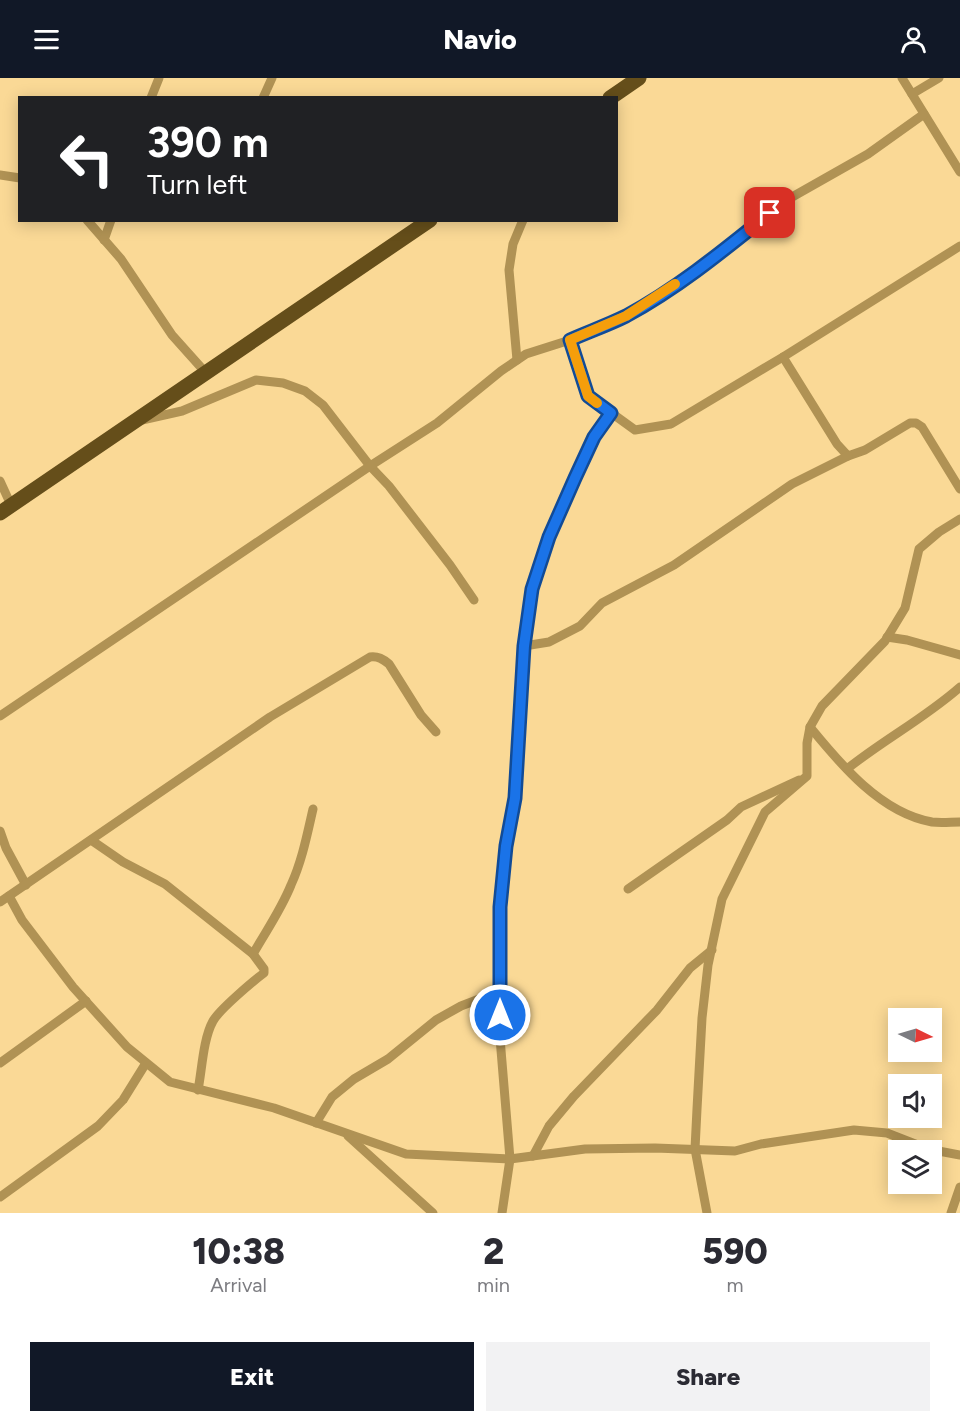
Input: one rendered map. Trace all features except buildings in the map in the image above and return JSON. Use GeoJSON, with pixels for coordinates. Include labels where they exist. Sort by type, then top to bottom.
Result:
{"type":"FeatureCollection","features":[{"type":"Feature","properties":{"kind":"highway"},"geometry":{"type":"LineString","coordinates":[[613,96],[639,78]]}},
{"type":"Feature","properties":{"kind":"highway"},"geometry":{"type":"LineString","coordinates":[[6,509],[427,222]]}},
{"type":"Feature","properties":{"kind":"street"},"geometry":{"type":"LineString","coordinates":[[152,96],[159,78]]}},
{"type":"Feature","properties":{"kind":"street"},"geometry":{"type":"LineString","coordinates":[[264,96],[272,78]]}},
{"type":"Feature","properties":{"kind":"street"},"geometry":{"type":"LineString","coordinates":[[902,78],[960,172]]}},
{"type":"Feature","properties":{"kind":"street"},"geometry":{"type":"LineString","coordinates":[[912,94],[939,78]]}},
{"type":"Feature","properties":{"kind":"street"},"geometry":{"type":"LineString","coordinates":[[0,717],[437,423],[526,354],[570,340],[626,316],[710,262],[785,201],[868,154],[924,114]]}},
{"type":"Feature","properties":{"kind":"street"},"geometry":{"type":"LineString","coordinates":[[0,175],[18,178]]}},
{"type":"Feature","properties":{"kind":"street"},"geometry":{"type":"LineString","coordinates":[[89,222],[121,259],[172,335],[206,372]]}},
{"type":"Feature","properties":{"kind":"street"},"geometry":{"type":"LineString","coordinates":[[104,240],[110,222]]}},
{"type":"Feature","properties":{"kind":"street"},"geometry":{"type":"LineString","coordinates":[[517,360],[509,270],[513,244],[522,222]]}},
{"type":"Feature","properties":{"kind":"street"},"geometry":{"type":"LineString","coordinates":[[570,340],[588,396],[635,430],[671,424],[960,246]]}},
{"type":"Feature","properties":{"kind":"street"},"geometry":{"type":"LineString","coordinates":[[783,357],[837,444],[848,456]]}},
{"type":"Feature","properties":{"kind":"street"},"geometry":{"type":"LineString","coordinates":[[134,422],[182,411],[256,380],[270,381],[305,391],[323,405],[370,466],[389,486],[474,600]]}},
{"type":"Feature","properties":{"kind":"street"},"geometry":{"type":"LineString","coordinates":[[502,1213],[510,1159],[500,1038],[500,907],[506,846],[515,798],[524,646],[532,589],[549,537],[594,437],[611,413]]}},
{"type":"Feature","properties":{"kind":"street"},"geometry":{"type":"LineString","coordinates":[[524,646],[549,642],[580,626],[602,603],[674,566],[792,484],[865,450],[910,423],[916,423],[922,427],[960,489]]}},
{"type":"Feature","properties":{"kind":"street"},"geometry":{"type":"LineString","coordinates":[[0,481],[6,509]]}},
{"type":"Feature","properties":{"kind":"street"},"geometry":{"type":"LineString","coordinates":[[707,1213],[695,1149],[702,1018],[711,950],[722,898],[765,812],[807,776],[807,743],[810,727],[822,706],[887,638],[904,608],[919,549],[939,532],[960,519]]}},
{"type":"Feature","properties":{"kind":"street"},"geometry":{"type":"LineString","coordinates":[[887,638],[907,640],[960,655]]}},
{"type":"Feature","properties":{"kind":"street"},"geometry":{"type":"LineString","coordinates":[[0,902],[270,717],[370,657],[384,659],[389,664],[421,715],[436,732]]}},
{"type":"Feature","properties":{"kind":"street"},"geometry":{"type":"LineString","coordinates":[[847,769],[960,687]]}},
{"type":"Feature","properties":{"kind":"street"},"geometry":{"type":"LineString","coordinates":[[810,727],[847,769],[887,804],[932,822],[960,822]]}},
{"type":"Feature","properties":{"kind":"street"},"geometry":{"type":"LineString","coordinates":[[628,889],[727,820],[741,807],[807,776]]}},
{"type":"Feature","properties":{"kind":"street"},"geometry":{"type":"LineString","coordinates":[[253,954],[274,922],[291,887],[313,810]]}},
{"type":"Feature","properties":{"kind":"street"},"geometry":{"type":"LineString","coordinates":[[0,831],[6,849],[26,885]]}},
{"type":"Feature","properties":{"kind":"street"},"geometry":{"type":"LineString","coordinates":[[92,840],[123,862],[165,884],[253,954],[264,969],[264,973],[213,1021],[198,1090]]}},
{"type":"Feature","properties":{"kind":"street"},"geometry":{"type":"LineString","coordinates":[[9,896],[22,920],[86,1001],[127,1047],[170,1082],[274,1108],[406,1154],[510,1159],[585,1149],[735,1151],[761,1144],[854,1130],[887,1133],[928,1149],[960,1155]]}},
{"type":"Feature","properties":{"kind":"street"},"geometry":{"type":"LineString","coordinates":[[533,1156],[549,1126],[574,1096],[657,1010],[678,980],[711,950]]}},
{"type":"Feature","properties":{"kind":"street"},"geometry":{"type":"LineString","coordinates":[[316,1123],[332,1097],[354,1079],[388,1059],[436,1020],[461,1006],[500,991]]}},
{"type":"Feature","properties":{"kind":"street"},"geometry":{"type":"LineString","coordinates":[[0,1063],[86,1001]]}},
{"type":"Feature","properties":{"kind":"street"},"geometry":{"type":"LineString","coordinates":[[0,1197],[98,1126],[123,1100],[146,1063]]}},
{"type":"Feature","properties":{"kind":"street"},"geometry":{"type":"LineString","coordinates":[[344,1132],[433,1213]]}},
{"type":"Feature","properties":{"kind":"street"},"geometry":{"type":"LineString","coordinates":[[951,1213],[960,1187]]}},
{"type":"Feature","properties":{"kind":"slow traffic"},"geometry":{"type":"LineString","coordinates":[[597,403],[588,396],[570,340],[626,316],[675,284]]}},
{"type":"Feature","properties":{"kind":"route"},"geometry":{"type":"LineString","coordinates":[[500,1015],[500,907],[506,846],[515,798],[524,646],[532,589],[549,537],[575,478],[594,437],[611,413],[588,396],[570,340],[626,316],[710,262],[770,213]]}}]}
